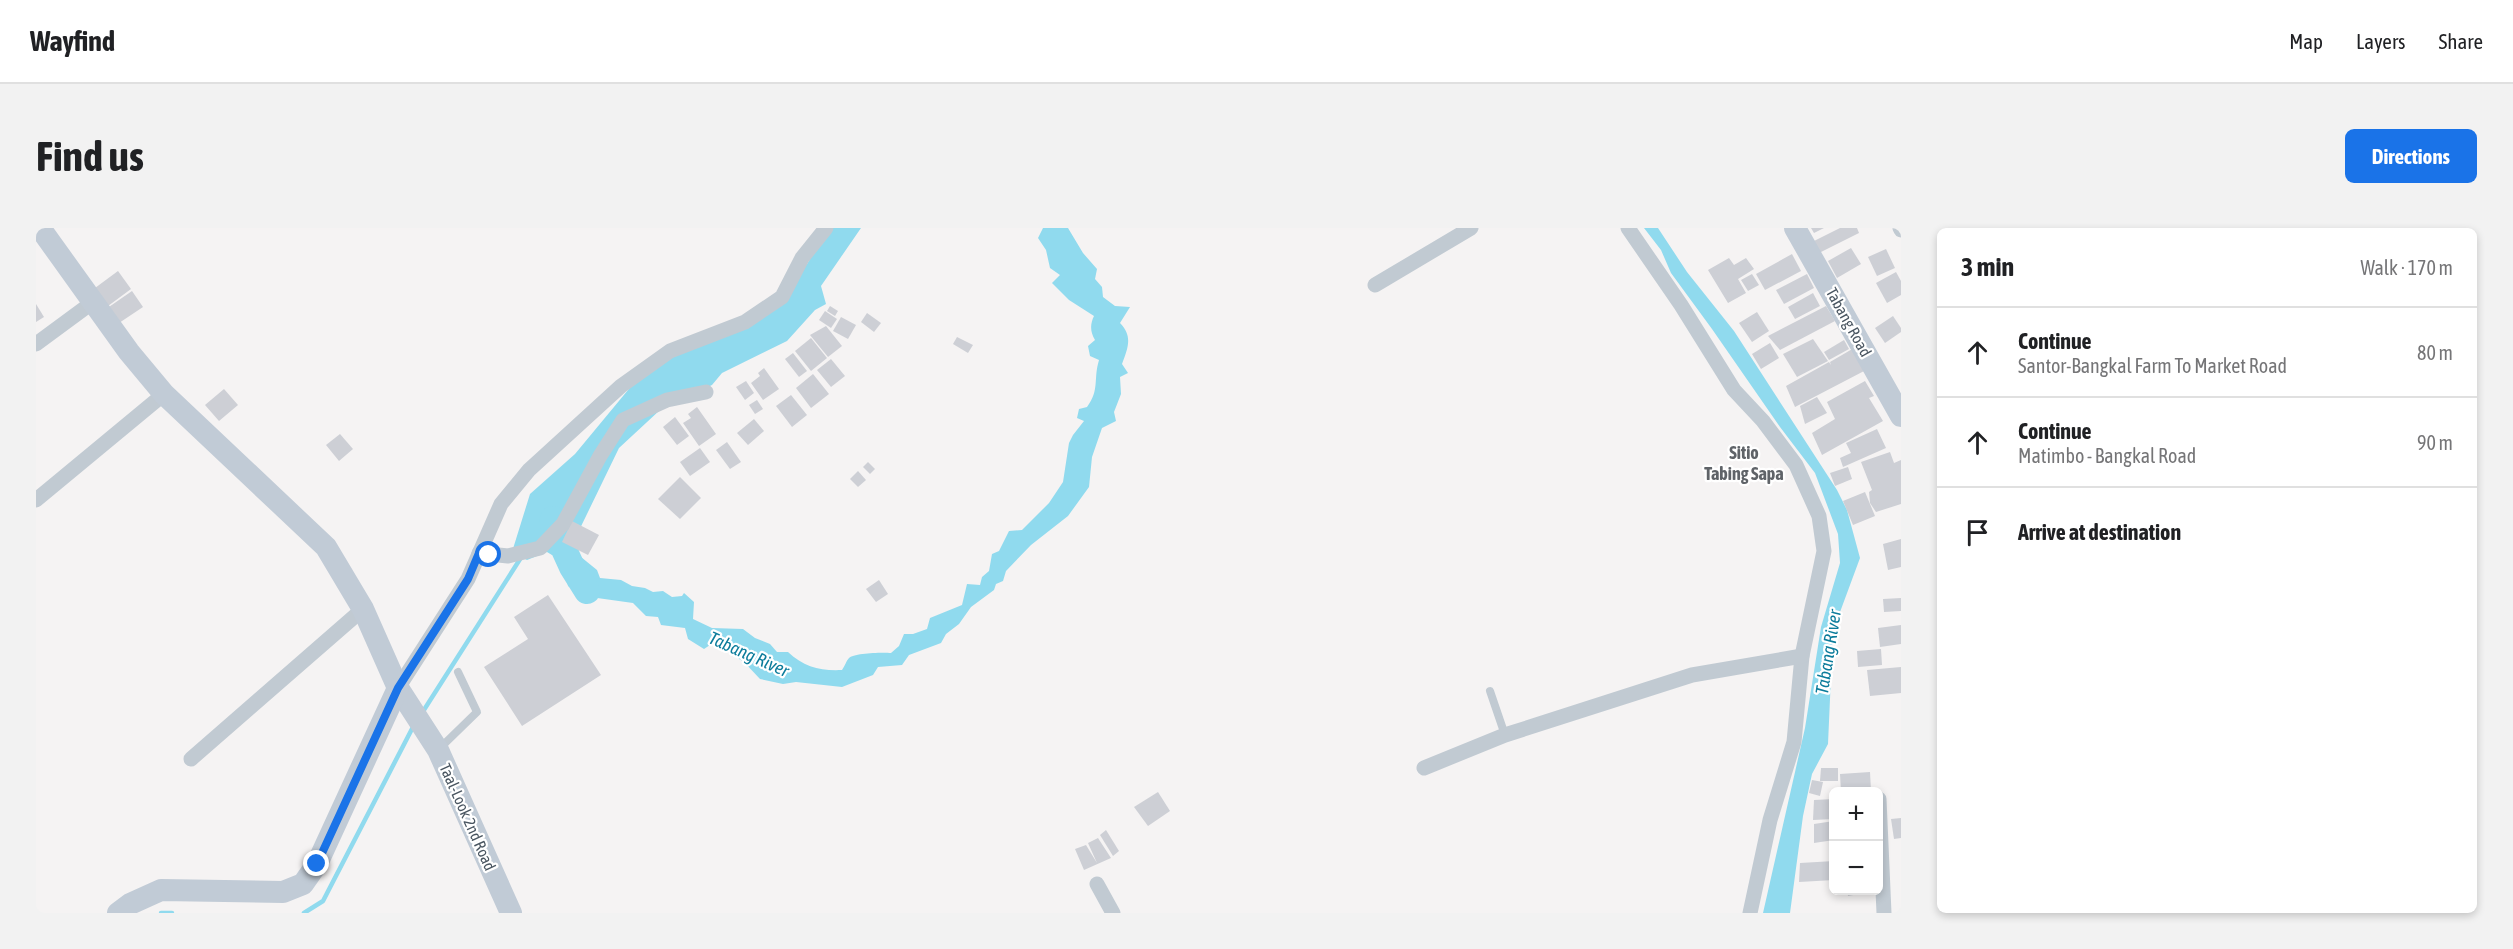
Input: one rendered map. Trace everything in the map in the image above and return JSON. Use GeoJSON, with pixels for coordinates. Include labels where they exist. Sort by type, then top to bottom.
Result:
{"type":"FeatureCollection","features":[{"type":"Feature","properties":{"kind":"street","name":"Taal-Look 2nd Road"},"geometry":{"type":"LineString","coordinates":[[40,228],[129,352],[164,394],[326,547],[363,609],[400,692],[438,750],[511,913]]}},
{"type":"Feature","properties":{"kind":"street"},"geometry":{"type":"LineString","coordinates":[[118,913],[130,904],[161,890],[283,892],[303,884],[317,864],[400,692],[484,554],[501,504],[529,470],[621,386],[670,351],[745,322],[782,297],[802,258],[826,228]]}},
{"type":"Feature","properties":{"kind":"street"},"geometry":{"type":"LineString","coordinates":[[1375,285],[1471,228]]}},
{"type":"Feature","properties":{"kind":"street"},"geometry":{"type":"LineString","coordinates":[[1628,228],[1681,305],[1734,390],[1763,422],[1796,465],[1819,516],[1824,551],[1802,656],[1794,742],[1770,820],[1750,913]]}},
{"type":"Feature","properties":{"kind":"street","name":"Tabang Road"},"geometry":{"type":"LineString","coordinates":[[1795,228],[1901,416]]}},
{"type":"Feature","properties":{"kind":"street"},"geometry":{"type":"LineString","coordinates":[[36,344],[93,302]]}},
{"type":"Feature","properties":{"kind":"street"},"geometry":{"type":"LineString","coordinates":[[484,554],[508,556],[540,548],[563,524],[600,456],[623,420],[667,400],[706,392]]}},
{"type":"Feature","properties":{"kind":"street"},"geometry":{"type":"LineString","coordinates":[[36,500],[164,394]]}},
{"type":"Feature","properties":{"kind":"street"},"geometry":{"type":"LineString","coordinates":[[191,759],[363,609]]}},
{"type":"Feature","properties":{"kind":"street"},"geometry":{"type":"LineString","coordinates":[[1424,768],[1505,735],[1692,675],[1802,656]]}},
{"type":"Feature","properties":{"kind":"street"},"geometry":{"type":"LineString","coordinates":[[1881,841],[1884,913]]}},
{"type":"Feature","properties":{"kind":"street"},"geometry":{"type":"LineString","coordinates":[[1097,884],[1113,913]]}},
{"type":"Feature","properties":{"kind":"lane"},"geometry":{"type":"LineString","coordinates":[[438,750],[477,712],[458,672]]}},
{"type":"Feature","properties":{"kind":"lane"},"geometry":{"type":"LineString","coordinates":[[1490,691],[1505,735]]}},
{"type":"Feature","properties":{"kind":"water"},"geometry":{"type":"Polygon","coordinates":[[[829,228],[861,228],[821,286],[826,304],[815,310],[787,341],[722,373],[712,385],[660,410],[619,448],[571,547],[552,555],[547,552],[527,560],[512,552],[530,494],[575,454],[633,384],[678,353],[754,323],[807,264],[829,228]]]}},
{"type":"Feature","properties":{"kind":"water"},"geometry":{"type":"Polygon","coordinates":[[[1043,228],[1068,228],[1083,253],[1097,269],[1095,279],[1102,287],[1103,297],[1115,306],[1130,307],[1120,323],[1128,337],[1122,364],[1128,373],[1120,377],[1121,394],[1114,412],[1116,421],[1102,428],[1092,457],[1089,487],[1068,516],[1031,545],[1006,571],[1003,581],[996,584],[994,590],[971,607],[959,624],[946,634],[941,643],[909,655],[902,665],[878,667],[873,675],[842,687],[796,682],[783,684],[760,679],[744,662],[713,643],[704,649],[688,639],[685,628],[661,625],[658,617],[646,616],[633,603],[590,597],[568,586],[564,564],[581,557],[597,570],[600,578],[621,580],[653,592],[663,591],[672,597],[682,596],[684,593],[694,602],[693,619],[712,628],[743,629],[755,638],[770,644],[777,652],[788,652],[800,661],[819,669],[834,670],[842,670],[852,656],[891,653],[899,646],[904,634],[913,634],[927,629],[930,618],[962,605],[967,584],[980,585],[982,577],[989,571],[992,554],[999,551],[1009,531],[1022,530],[1049,503],[1063,482],[1069,443],[1084,421],[1077,418],[1079,409],[1087,407],[1094,395],[1099,360],[1090,356],[1088,346],[1095,340],[1091,328],[1094,316],[1069,300],[1052,283],[1060,275],[1050,268],[1046,250],[1038,238],[1043,228]]]}},
{"type":"Feature","properties":{"kind":"water"},"geometry":{"type":"Polygon","coordinates":[[[1644,228],[1658,228],[1687,272],[1734,331],[1837,490],[1847,510],[1860,558],[1833,631],[1828,744],[1812,774],[1803,816],[1790,913],[1763,913],[1805,728],[1821,627],[1840,563],[1838,534],[1815,473],[1671,273],[1661,250],[1644,228]]]}},
{"type":"Feature","properties":{"kind":"building"},"geometry":{"type":"Polygon","coordinates":[[[1811,228],[1824,228],[1814,233],[1811,228]]]}},
{"type":"Feature","properties":{"kind":"building"},"geometry":{"type":"Polygon","coordinates":[[[1840,228],[1857,228],[1859,233],[1815,255],[1810,243],[1840,228]]]}},
{"type":"Feature","properties":{"kind":"building"},"geometry":{"type":"Polygon","coordinates":[[[1851,248],[1861,264],[1837,278],[1828,261],[1851,248]]]}},
{"type":"Feature","properties":{"kind":"building"},"geometry":{"type":"Polygon","coordinates":[[[1886,249],[1895,268],[1877,276],[1868,257],[1886,249]]]}},
{"type":"Feature","properties":{"kind":"building"},"geometry":{"type":"Polygon","coordinates":[[[1792,254],[1801,271],[1765,290],[1756,274],[1792,254]]]}},
{"type":"Feature","properties":{"kind":"building"},"geometry":{"type":"Polygon","coordinates":[[[1729,258],[1734,265],[1746,258],[1754,269],[1738,279],[1746,293],[1728,303],[1708,270],[1729,258]]]}},
{"type":"Feature","properties":{"kind":"building"},"geometry":{"type":"Polygon","coordinates":[[[118,271],[131,289],[108,306],[95,288],[118,271]]]}},
{"type":"Feature","properties":{"kind":"building"},"geometry":{"type":"Polygon","coordinates":[[[1896,272],[1901,281],[1901,295],[1887,303],[1876,283],[1896,272]]]}},
{"type":"Feature","properties":{"kind":"building"},"geometry":{"type":"Polygon","coordinates":[[[1752,274],[1759,285],[1748,291],[1741,280],[1752,274]]]}},
{"type":"Feature","properties":{"kind":"building"},"geometry":{"type":"Polygon","coordinates":[[[1807,274],[1814,288],[1784,304],[1776,290],[1807,274]]]}},
{"type":"Feature","properties":{"kind":"building"},"geometry":{"type":"Polygon","coordinates":[[[132,291],[143,307],[116,325],[106,309],[132,291]]]}},
{"type":"Feature","properties":{"kind":"building"},"geometry":{"type":"Polygon","coordinates":[[[1813,293],[1820,306],[1795,319],[1788,307],[1813,293]]]}},
{"type":"Feature","properties":{"kind":"building"},"geometry":{"type":"Polygon","coordinates":[[[36,304],[44,317],[36,322],[36,304]]]}},
{"type":"Feature","properties":{"kind":"building"},"geometry":{"type":"Polygon","coordinates":[[[830,306],[838,311],[835,316],[827,311],[830,306]]]}},
{"type":"Feature","properties":{"kind":"building"},"geometry":{"type":"Polygon","coordinates":[[[1826,306],[1835,321],[1780,350],[1768,336],[1826,306]]]}},
{"type":"Feature","properties":{"kind":"building"},"geometry":{"type":"Polygon","coordinates":[[[825,311],[837,319],[831,328],[819,320],[825,311]]]}},
{"type":"Feature","properties":{"kind":"building"},"geometry":{"type":"Polygon","coordinates":[[[1757,312],[1769,331],[1752,342],[1739,323],[1757,312]]]}},
{"type":"Feature","properties":{"kind":"building"},"geometry":{"type":"Polygon","coordinates":[[[867,313],[881,323],[874,332],[861,322],[867,313]]]}},
{"type":"Feature","properties":{"kind":"building"},"geometry":{"type":"Polygon","coordinates":[[[1893,316],[1901,332],[1885,343],[1875,328],[1893,316]]]}},
{"type":"Feature","properties":{"kind":"building"},"geometry":{"type":"Polygon","coordinates":[[[841,317],[856,325],[848,339],[833,331],[841,317]]]}},
{"type":"Feature","properties":{"kind":"building"},"geometry":{"type":"Polygon","coordinates":[[[826,326],[842,346],[828,357],[810,335],[826,326]]]}},
{"type":"Feature","properties":{"kind":"building"},"geometry":{"type":"Polygon","coordinates":[[[957,337],[973,345],[968,353],[953,344],[957,337]]]}},
{"type":"Feature","properties":{"kind":"building"},"geometry":{"type":"Polygon","coordinates":[[[811,338],[827,358],[811,371],[795,351],[811,338]]]}},
{"type":"Feature","properties":{"kind":"building"},"geometry":{"type":"Polygon","coordinates":[[[1813,339],[1828,361],[1797,377],[1783,354],[1813,339]]]}},
{"type":"Feature","properties":{"kind":"building"},"geometry":{"type":"Polygon","coordinates":[[[1844,340],[1849,349],[1829,360],[1824,352],[1844,340]]]}},
{"type":"Feature","properties":{"kind":"building"},"geometry":{"type":"Polygon","coordinates":[[[1770,343],[1779,358],[1761,369],[1752,354],[1770,343]]]}},
{"type":"Feature","properties":{"kind":"building"},"geometry":{"type":"Polygon","coordinates":[[[1854,348],[1866,370],[1795,407],[1786,386],[1829,362],[1831,365],[1830,362],[1854,348]]]}},
{"type":"Feature","properties":{"kind":"building"},"geometry":{"type":"Polygon","coordinates":[[[793,353],[807,371],[799,377],[785,359],[793,353]]]}},
{"type":"Feature","properties":{"kind":"building"},"geometry":{"type":"Polygon","coordinates":[[[831,359],[845,376],[831,387],[817,370],[831,359]]]}},
{"type":"Feature","properties":{"kind":"building"},"geometry":{"type":"Polygon","coordinates":[[[764,368],[779,389],[763,400],[751,383],[760,376],[758,373],[764,368]]]}},
{"type":"Feature","properties":{"kind":"building"},"geometry":{"type":"Polygon","coordinates":[[[813,374],[829,394],[811,408],[796,388],[813,374]]]}},
{"type":"Feature","properties":{"kind":"building"},"geometry":{"type":"Polygon","coordinates":[[[746,381],[754,393],[745,400],[736,387],[746,381]]]}},
{"type":"Feature","properties":{"kind":"building"},"geometry":{"type":"Polygon","coordinates":[[[1865,381],[1874,396],[1869,398],[1883,421],[1822,455],[1812,433],[1835,419],[1827,402],[1865,381]]]}},
{"type":"Feature","properties":{"kind":"building"},"geometry":{"type":"Polygon","coordinates":[[[224,389],[238,405],[219,421],[205,405],[224,389]]]}},
{"type":"Feature","properties":{"kind":"building"},"geometry":{"type":"Polygon","coordinates":[[[791,395],[807,415],[792,427],[776,406],[791,395]]]}},
{"type":"Feature","properties":{"kind":"building"},"geometry":{"type":"Polygon","coordinates":[[[1817,397],[1827,413],[1805,424],[1800,406],[1817,397]]]}},
{"type":"Feature","properties":{"kind":"building"},"geometry":{"type":"Polygon","coordinates":[[[757,400],[763,409],[755,414],[749,405],[757,400]]]}},
{"type":"Feature","properties":{"kind":"building"},"geometry":{"type":"Polygon","coordinates":[[[697,407],[716,434],[699,446],[683,423],[691,418],[688,414],[697,407]]]}},
{"type":"Feature","properties":{"kind":"building"},"geometry":{"type":"Polygon","coordinates":[[[675,417],[689,436],[677,445],[663,427],[675,417]]]}},
{"type":"Feature","properties":{"kind":"building"},"geometry":{"type":"Polygon","coordinates":[[[754,419],[764,431],[748,445],[737,433],[754,419]]]}},
{"type":"Feature","properties":{"kind":"building"},"geometry":{"type":"Polygon","coordinates":[[[1877,429],[1886,448],[1843,467],[1840,458],[1851,453],[1846,443],[1877,429]]]}},
{"type":"Feature","properties":{"kind":"building"},"geometry":{"type":"Polygon","coordinates":[[[340,434],[353,449],[339,461],[326,445],[340,434]]]}},
{"type":"Feature","properties":{"kind":"building"},"geometry":{"type":"Polygon","coordinates":[[[727,442],[741,462],[730,469],[716,450],[727,442]]]}},
{"type":"Feature","properties":{"kind":"building"},"geometry":{"type":"Polygon","coordinates":[[[700,448],[710,462],[690,476],[680,462],[700,448]]]}},
{"type":"Feature","properties":{"kind":"building"},"geometry":{"type":"Polygon","coordinates":[[[1890,452],[1894,463],[1901,460],[1901,504],[1876,512],[1870,503],[1869,492],[1872,490],[1861,462],[1890,452]]]}},
{"type":"Feature","properties":{"kind":"building"},"geometry":{"type":"Polygon","coordinates":[[[868,462],[875,469],[870,474],[863,467],[868,462]]]}},
{"type":"Feature","properties":{"kind":"building"},"geometry":{"type":"Polygon","coordinates":[[[1848,467],[1852,479],[1835,486],[1830,473],[1848,467]]]}},
{"type":"Feature","properties":{"kind":"building"},"geometry":{"type":"Polygon","coordinates":[[[858,471],[866,480],[858,487],[850,479],[858,471]]]}},
{"type":"Feature","properties":{"kind":"building"},"geometry":{"type":"Polygon","coordinates":[[[680,477],[701,498],[680,519],[658,499],[680,477]]]}},
{"type":"Feature","properties":{"kind":"building"},"geometry":{"type":"Polygon","coordinates":[[[1865,492],[1875,516],[1853,525],[1843,501],[1865,492]]]}},
{"type":"Feature","properties":{"kind":"building"},"geometry":{"type":"Polygon","coordinates":[[[572,521],[599,535],[588,555],[562,542],[572,521]]]}},
{"type":"Feature","properties":{"kind":"building"},"geometry":{"type":"Polygon","coordinates":[[[1901,539],[1901,567],[1888,570],[1883,544],[1901,539]]]}},
{"type":"Feature","properties":{"kind":"building"},"geometry":{"type":"Polygon","coordinates":[[[879,580],[888,594],[876,602],[866,589],[879,580]]]}},
{"type":"Feature","properties":{"kind":"building"},"geometry":{"type":"Polygon","coordinates":[[[548,595],[601,675],[522,726],[484,667],[528,639],[514,617],[548,595]]]}},
{"type":"Feature","properties":{"kind":"building"},"geometry":{"type":"Polygon","coordinates":[[[1901,598],[1901,611],[1884,612],[1883,599],[1901,598]]]}},
{"type":"Feature","properties":{"kind":"building"},"geometry":{"type":"Polygon","coordinates":[[[1901,625],[1901,644],[1880,647],[1878,628],[1901,625]]]}},
{"type":"Feature","properties":{"kind":"building"},"geometry":{"type":"Polygon","coordinates":[[[1881,649],[1882,665],[1858,667],[1857,651],[1881,649]]]}},
{"type":"Feature","properties":{"kind":"building"},"geometry":{"type":"Polygon","coordinates":[[[1901,667],[1901,693],[1870,696],[1867,670],[1901,667]]]}},
{"type":"Feature","properties":{"kind":"building"},"geometry":{"type":"Polygon","coordinates":[[[1821,768],[1838,768],[1838,781],[1820,781],[1821,768]]]}},
{"type":"Feature","properties":{"kind":"building"},"geometry":{"type":"Polygon","coordinates":[[[1870,772],[1871,787],[1841,787],[1840,774],[1870,772]]]}},
{"type":"Feature","properties":{"kind":"building"},"geometry":{"type":"Polygon","coordinates":[[[1812,780],[1823,782],[1820,796],[1809,793],[1812,780]]]}},
{"type":"Feature","properties":{"kind":"building"},"geometry":{"type":"Polygon","coordinates":[[[1158,792],[1170,811],[1148,826],[1134,807],[1158,792]]]}},
{"type":"Feature","properties":{"kind":"building"},"geometry":{"type":"Polygon","coordinates":[[[1829,799],[1829,819],[1813,820],[1814,800],[1829,799]]]}},
{"type":"Feature","properties":{"kind":"building"},"geometry":{"type":"Polygon","coordinates":[[[1901,818],[1901,838],[1894,839],[1891,819],[1901,818]]]}},
{"type":"Feature","properties":{"kind":"building"},"geometry":{"type":"Polygon","coordinates":[[[1829,822],[1829,841],[1814,843],[1814,824],[1829,822]]]}},
{"type":"Feature","properties":{"kind":"building"},"geometry":{"type":"Polygon","coordinates":[[[1106,830],[1119,851],[1113,856],[1100,835],[1106,830]]]}},
{"type":"Feature","properties":{"kind":"building"},"geometry":{"type":"Polygon","coordinates":[[[1098,838],[1111,858],[1084,870],[1075,849],[1086,845],[1097,863],[1088,843],[1098,838]]]}},
{"type":"Feature","properties":{"kind":"building"},"geometry":{"type":"Polygon","coordinates":[[[1829,861],[1829,880],[1799,882],[1800,863],[1829,861]]]}},
{"type":"Feature","properties":{"kind":"waterway","name":"Tabang River"},"geometry":{"type":"LineString","coordinates":[[553,519],[552,523],[572,567],[587,591]]}},
{"type":"Feature","properties":{"kind":"waterway"},"geometry":{"type":"LineString","coordinates":[[422,713],[522,556]]}},
{"type":"Feature","properties":{"kind":"waterway"},"geometry":{"type":"LineString","coordinates":[[304,913],[323,901],[414,725]]}},
{"type":"Feature","properties":{"kind":"waterway"},"geometry":{"type":"LineString","coordinates":[[161,913],[172,913]]}},
{"type":"Feature","properties":{"kind":"district","name":"Sitio Tabing Sapa"},"geometry":{"type":"Point","coordinates":[1744,462]}},
{"type":"Feature","properties":{"kind":"route"},"geometry":{"type":"LineString","coordinates":[[317,864],[398,688],[468,579],[479,553],[489,555]]}}]}
